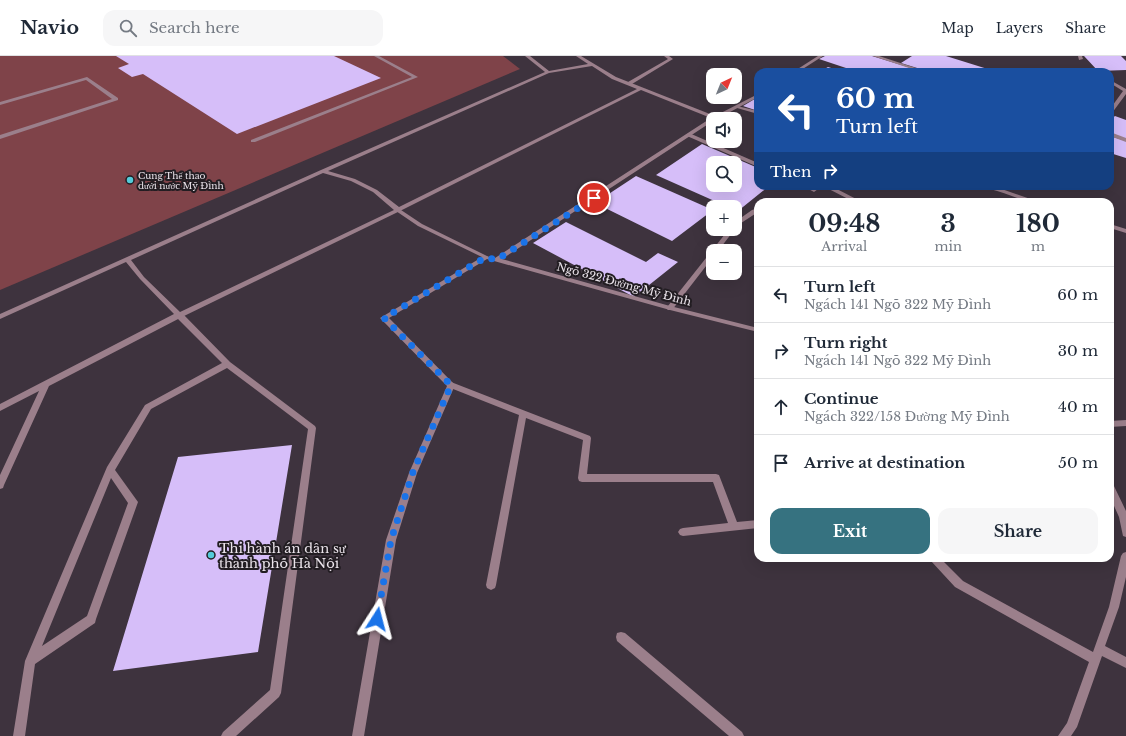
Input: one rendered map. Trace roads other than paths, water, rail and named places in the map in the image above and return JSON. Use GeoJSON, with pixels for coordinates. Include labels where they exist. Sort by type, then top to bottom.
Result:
{"type":"FeatureCollection","features":[{"type":"Feature","properties":{"kind":"street"},"geometry":{"type":"LineString","coordinates":[[253,141],[416,77],[376,56]]}},
{"type":"Feature","properties":{"kind":"street"},"geometry":{"type":"LineString","coordinates":[[527,56],[548,72]]}},
{"type":"Feature","properties":{"kind":"street"},"geometry":{"type":"LineString","coordinates":[[578,56],[614,78],[630,83],[640,89],[706,116]]}},
{"type":"Feature","properties":{"kind":"street"},"geometry":{"type":"LineString","coordinates":[[630,83],[671,59],[666,56]]}},
{"type":"Feature","properties":{"kind":"street"},"geometry":{"type":"LineString","coordinates":[[802,68],[821,56]]}},
{"type":"Feature","properties":{"kind":"street"},"geometry":{"type":"LineString","coordinates":[[875,56],[913,68]]}},
{"type":"Feature","properties":{"kind":"street"},"geometry":{"type":"LineString","coordinates":[[0,317],[323,171],[548,72],[592,65]]}},
{"type":"Feature","properties":{"kind":"street"},"geometry":{"type":"LineString","coordinates":[[0,104],[86,78],[116,100],[0,137]]}},
{"type":"Feature","properties":{"kind":"street"},"geometry":{"type":"LineString","coordinates":[[1114,84],[1126,91],[1114,107]]}},
{"type":"Feature","properties":{"kind":"street"},"geometry":{"type":"LineString","coordinates":[[0,408],[179,315],[398,210],[640,89]]}},
{"type":"Feature","properties":{"kind":"street"},"geometry":{"type":"LineString","coordinates":[[729,112],[754,98]]}},
{"type":"Feature","properties":{"kind":"street"},"geometry":{"type":"LineString","coordinates":[[739,107],[754,112]]}},
{"type":"Feature","properties":{"kind":"street"},"geometry":{"type":"LineString","coordinates":[[496,260],[706,124]]}},
{"type":"Feature","properties":{"kind":"street"},"geometry":{"type":"LineString","coordinates":[[689,135],[754,163]]}},
{"type":"Feature","properties":{"kind":"street"},"geometry":{"type":"LineString","coordinates":[[1114,136],[1126,140]]}},
{"type":"Feature","properties":{"kind":"street","name":"Ngõ 322 Đường Mỹ Đình"},"geometry":{"type":"LineString","coordinates":[[323,171],[353,180],[376,191],[398,210],[420,225],[486,257],[670,308],[754,329]]}},
{"type":"Feature","properties":{"kind":"street"},"geometry":{"type":"LineString","coordinates":[[834,190],[850,198]]}},
{"type":"Feature","properties":{"kind":"street"},"geometry":{"type":"LineString","coordinates":[[999,190],[1024,198]]}},
{"type":"Feature","properties":{"kind":"street"},"geometry":{"type":"LineString","coordinates":[[742,220],[754,211]]}},
{"type":"Feature","properties":{"kind":"street"},"geometry":{"type":"LineString","coordinates":[[1114,227],[1126,231]]}},
{"type":"Feature","properties":{"kind":"street"},"geometry":{"type":"LineString","coordinates":[[720,244],[727,236]]}},
{"type":"Feature","properties":{"kind":"street"},"geometry":{"type":"LineString","coordinates":[[486,257],[384,318],[451,385],[587,438],[582,478],[716,478],[734,526]]}},
{"type":"Feature","properties":{"kind":"street"},"geometry":{"type":"LineString","coordinates":[[128,260],[142,278],[227,364],[312,428],[275,693],[227,736]]}},
{"type":"Feature","properties":{"kind":"street"},"geometry":{"type":"LineString","coordinates":[[670,308],[706,262]]}},
{"type":"Feature","properties":{"kind":"street"},"geometry":{"type":"LineString","coordinates":[[19,736],[30,662],[110,470],[148,408],[227,364]]}},
{"type":"Feature","properties":{"kind":"street"},"geometry":{"type":"LineString","coordinates":[[0,485],[46,384]]}},
{"type":"Feature","properties":{"kind":"street"},"geometry":{"type":"LineString","coordinates":[[358,736],[391,540],[413,472],[451,385]]}},
{"type":"Feature","properties":{"kind":"street"},"geometry":{"type":"LineString","coordinates":[[491,585],[523,413]]}},
{"type":"Feature","properties":{"kind":"street"},"geometry":{"type":"LineString","coordinates":[[1114,424],[1126,423]]}},
{"type":"Feature","properties":{"kind":"street"},"geometry":{"type":"LineString","coordinates":[[30,662],[91,619],[133,502],[110,470]]}},
{"type":"Feature","properties":{"kind":"street"},"geometry":{"type":"LineString","coordinates":[[1114,495],[1125,517],[1126,533]]}},
{"type":"Feature","properties":{"kind":"street"},"geometry":{"type":"LineString","coordinates":[[683,532],[754,524]]}},
{"type":"Feature","properties":{"kind":"street"},"geometry":{"type":"LineString","coordinates":[[1064,736],[1071,727],[1114,607],[1126,556]]}},
{"type":"Feature","properties":{"kind":"street"},"geometry":{"type":"LineString","coordinates":[[938,562],[960,584],[1097,654],[1126,663]]}},
{"type":"Feature","properties":{"kind":"street"},"geometry":{"type":"LineString","coordinates":[[621,637],[738,736]]}},
{"type":"Feature","properties":{"kind":"place","name":"Cung Thể thao dưới nước Mỹ Đình"},"geometry":{"type":"Point","coordinates":[130,180]}},
{"type":"Feature","properties":{"kind":"place","name":"Thi hành án dân sự thành phố Hà Nội"},"geometry":{"type":"Point","coordinates":[211,555]}}]}
